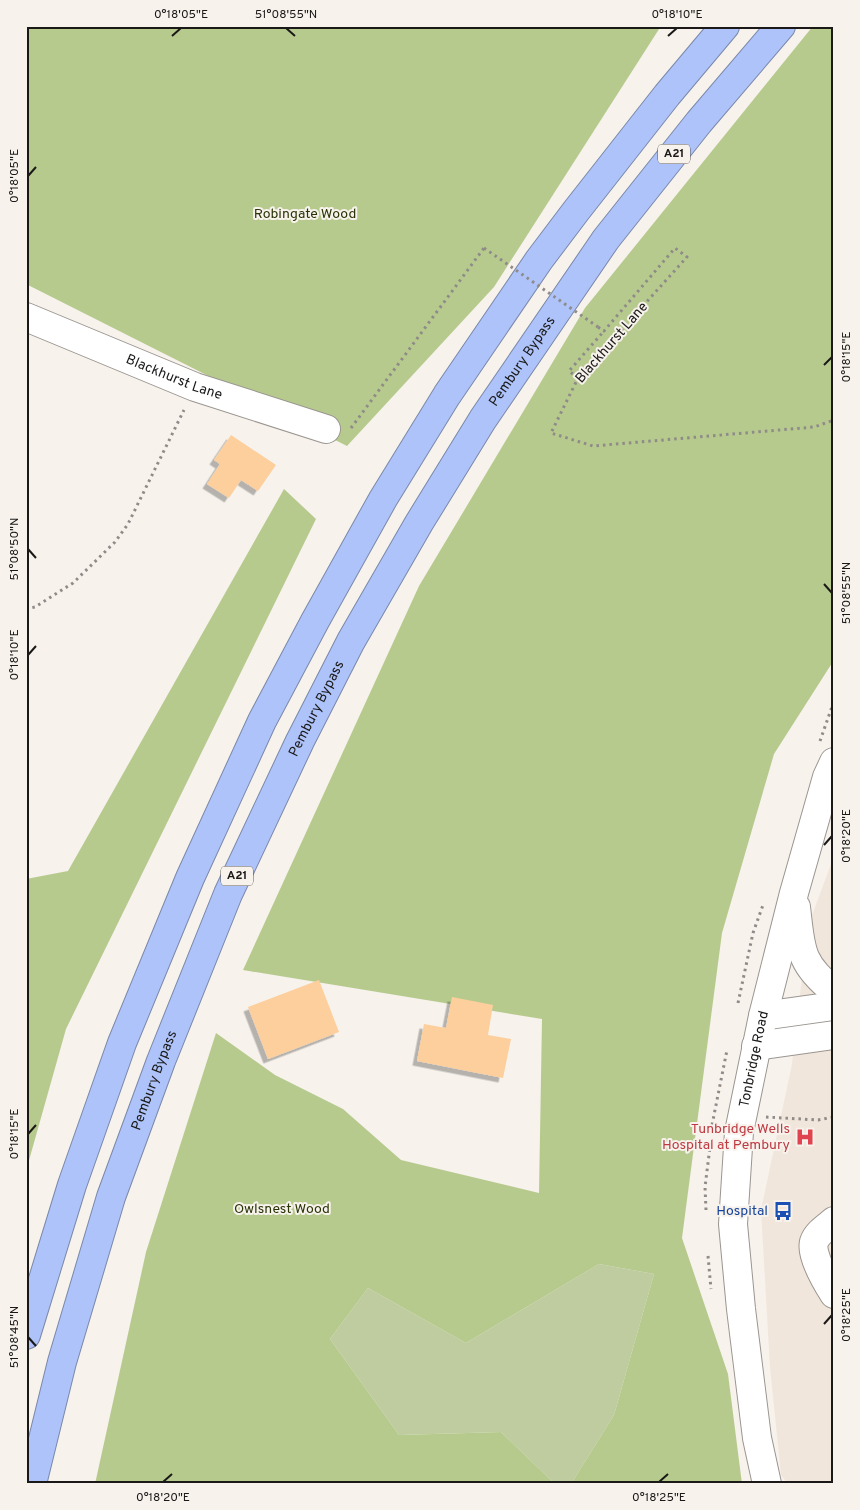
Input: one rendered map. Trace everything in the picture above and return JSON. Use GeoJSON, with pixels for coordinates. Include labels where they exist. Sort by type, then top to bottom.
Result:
{"type":"FeatureCollection","features":[{"type":"Feature","properties":{"kind":"highway"},"geometry":{"type":"LineString","coordinates":[[26,1335],[72,1184],[122,1043],[190,878],[262,721],[315,621],[383,499],[442,403],[540,260],[667,95],[725,26]]}},
{"type":"Feature","properties":{"kind":"highway","name":"Pembury Bypass"},"geometry":{"type":"LineString","coordinates":[[32,1484],[62,1362],[112,1197],[161,1061],[228,894],[300,741],[351,641],[418,523],[483,419],[600,247],[699,122],[781,26]]}},
{"type":"Feature","properties":{"kind":"street","name":"Blackhurst Lane"},"geometry":{"type":"LineString","coordinates":[[26,317],[195,387],[326,429]]}},
{"type":"Feature","properties":{"kind":"street","name":"Tonbridge Road"},"geometry":{"type":"LineString","coordinates":[[767,1484],[757,1438],[741,1309],[733,1224],[742,1115],[763,1016],[794,893],[827,777],[834,762]]}},
{"type":"Feature","properties":{"kind":"street"},"geometry":{"type":"LineString","coordinates":[[794,893],[803,954],[814,974],[834,991]]}},
{"type":"Feature","properties":{"kind":"street"},"geometry":{"type":"LineString","coordinates":[[763,1016],[834,1006]]}},
{"type":"Feature","properties":{"kind":"street"},"geometry":{"type":"LineString","coordinates":[[756,1046],[834,1035]]}},
{"type":"Feature","properties":{"kind":"street"},"geometry":{"type":"LineString","coordinates":[[834,1222],[820,1233],[814,1242],[814,1253],[834,1294]]}},
{"type":"Feature","properties":{"kind":"path","name":"Blackhurst Lane"},"geometry":{"type":"LineString","coordinates":[[326,429],[346,436],[484,248],[604,331],[675,248],[688,258],[578,378],[550,432],[592,446],[814,427],[834,420]]}},
{"type":"Feature","properties":{"kind":"path"},"geometry":{"type":"LineString","coordinates":[[578,378],[569,371],[604,331]]}},
{"type":"Feature","properties":{"kind":"path"},"geometry":{"type":"LineString","coordinates":[[26,609],[35,607],[72,583],[119,536],[128,524],[195,387]]}},
{"type":"Feature","properties":{"kind":"path"},"geometry":{"type":"LineString","coordinates":[[742,1115],[818,1120],[834,1117]]}},
{"type":"Feature","properties":{"kind":"shaded area","name":"Tunbridge Wells Hospital at Pembury"},"geometry":{"type":"Polygon","coordinates":[[[834,856],[834,1484],[788,1484],[781,1475],[770,1367],[761,1210],[792,1064],[808,926],[834,856]]]}},
{"type":"Feature","properties":{"kind":"green space","name":"Robingate Wood"},"geometry":{"type":"Polygon","coordinates":[[[26,26],[661,26],[494,287],[347,446],[26,284],[26,26]]]}},
{"type":"Feature","properties":{"kind":"green space","name":"Owlsnest Wood"},"geometry":{"type":"Polygon","coordinates":[[[813,26],[834,26],[834,660],[774,754],[722,933],[682,1238],[728,1374],[742,1484],[571,1484],[614,1415],[654,1274],[599,1264],[466,1343],[368,1288],[330,1339],[399,1435],[501,1432],[555,1484],[95,1484],[146,1252],[216,1033],[275,1075],[343,1109],[401,1160],[539,1193],[542,1019],[243,970],[419,586],[585,308],[813,26]]]}},
{"type":"Feature","properties":{"kind":"green space"},"geometry":{"type":"Polygon","coordinates":[[[284,489],[316,519],[66,1029],[26,1171],[26,879],[68,871],[284,489]]]}},
{"type":"Feature","properties":{"kind":"green space"},"geometry":{"type":"Polygon","coordinates":[[[599,1264],[654,1274],[614,1415],[571,1484],[555,1484],[501,1432],[399,1435],[330,1339],[368,1288],[466,1343],[599,1264]]]}},
{"type":"Feature","properties":{"kind":"building"},"geometry":{"type":"Polygon","coordinates":[[[231,435],[276,465],[258,491],[241,480],[229,498],[207,484],[220,464],[214,460],[231,435]]]}},
{"type":"Feature","properties":{"kind":"building"},"geometry":{"type":"Polygon","coordinates":[[[319,980],[339,1032],[268,1059],[248,1007],[319,980]]]}},
{"type":"Feature","properties":{"kind":"building"},"geometry":{"type":"Polygon","coordinates":[[[452,997],[493,1005],[488,1035],[511,1039],[503,1078],[417,1061],[424,1024],[446,1028],[452,997]]]}},
{"type":"Feature","properties":{"kind":"place","name":"Tunbridge Wells Hospital at Pembury"},"geometry":{"type":"Point","coordinates":[805,1137]}},
{"type":"Feature","properties":{"kind":"place","name":"Hospital"},"geometry":{"type":"Point","coordinates":[783,1211]}}]}
